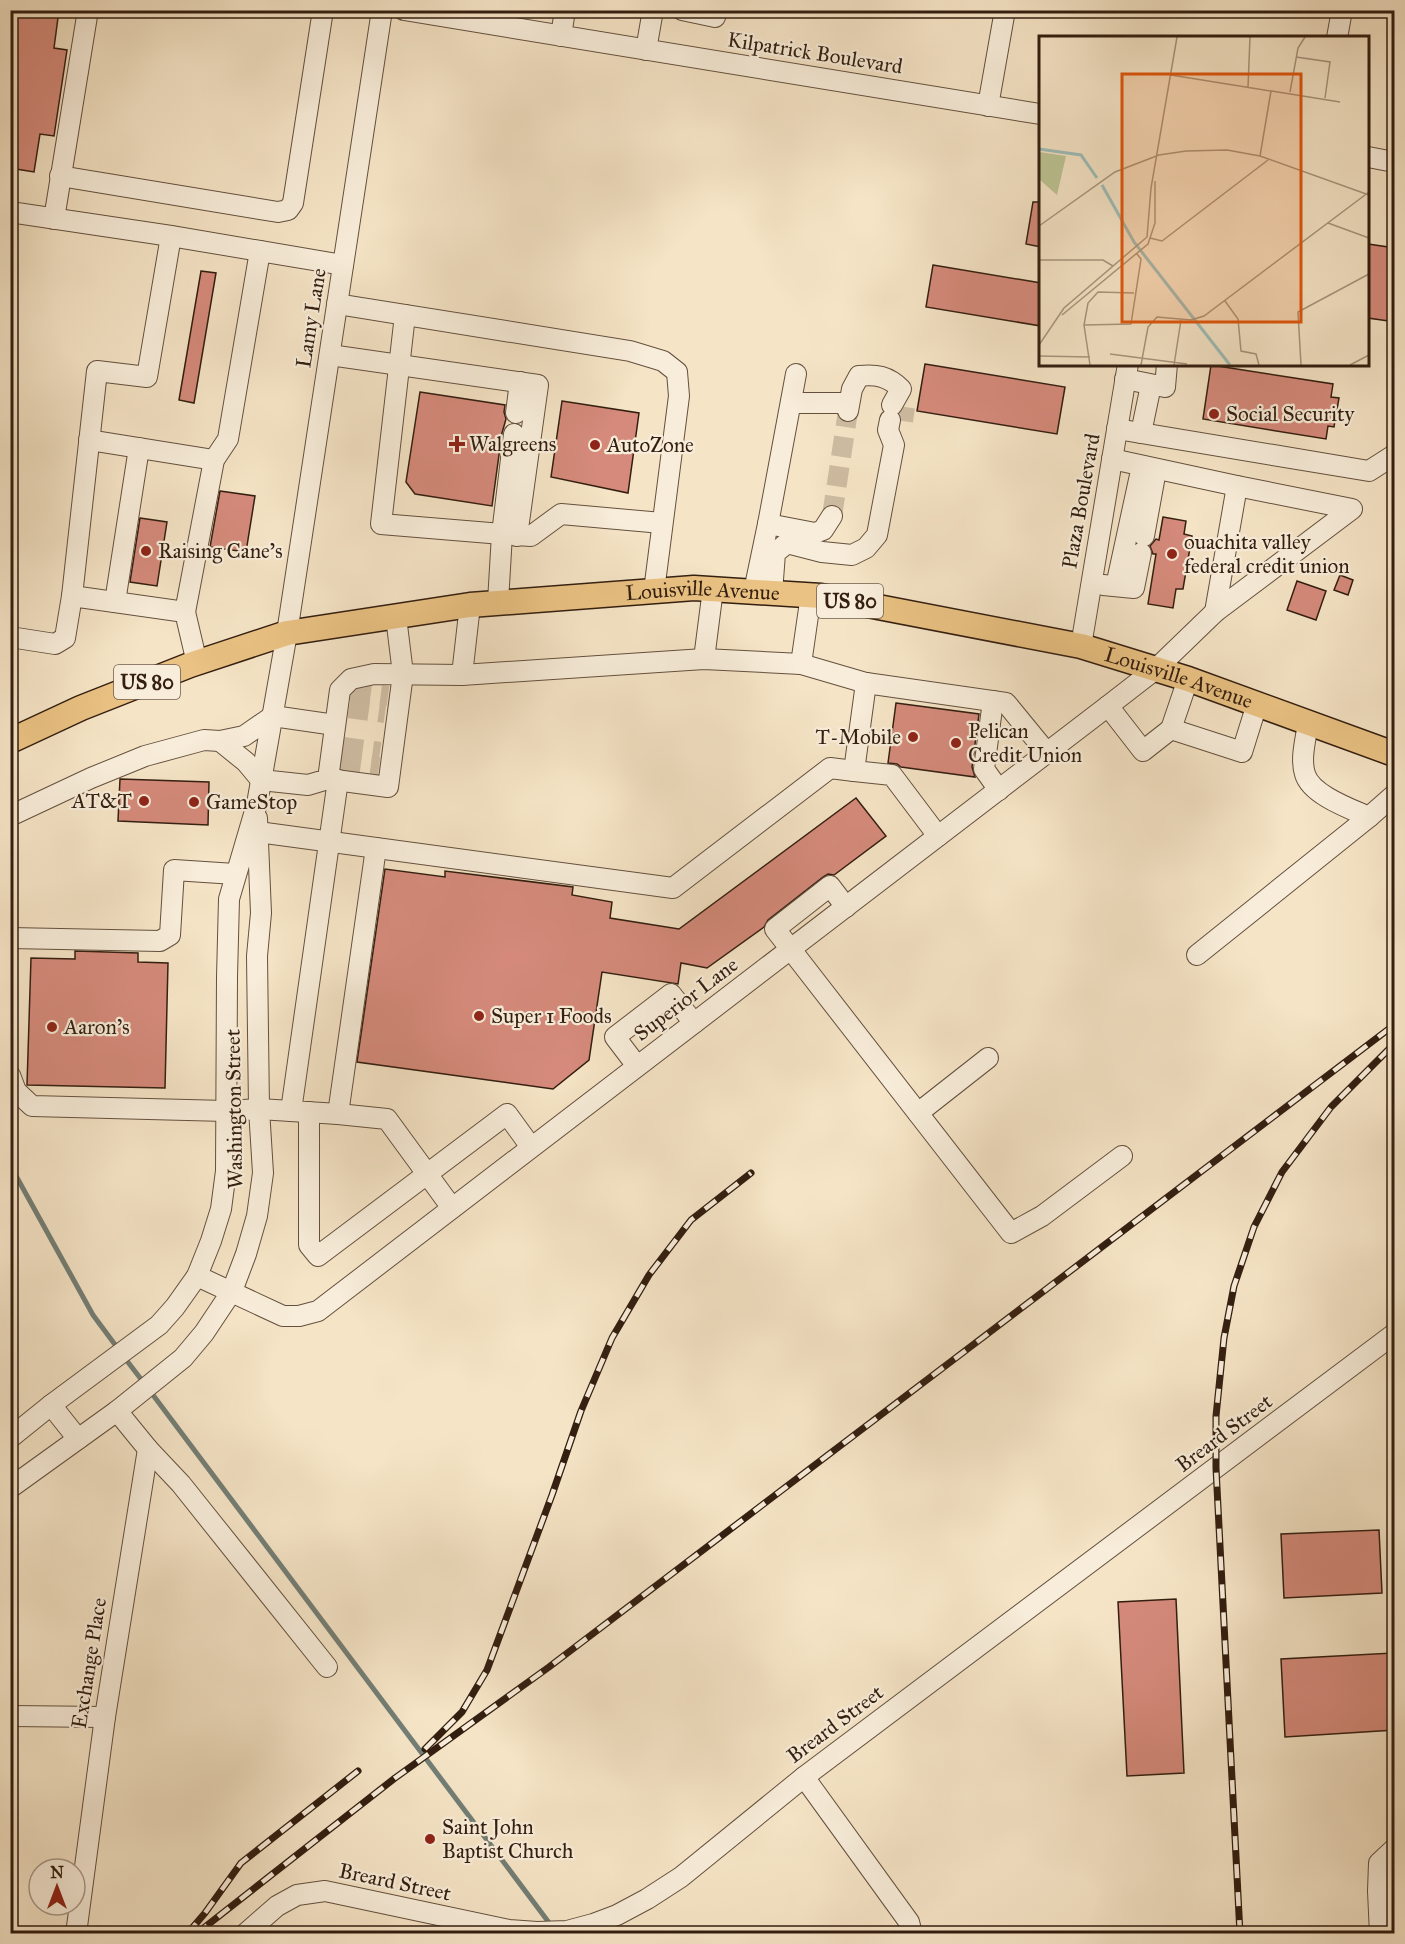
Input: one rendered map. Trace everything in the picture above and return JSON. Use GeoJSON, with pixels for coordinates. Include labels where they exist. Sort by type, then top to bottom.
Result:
{"type":"FeatureCollection","features":[{"type":"Feature","properties":{"kind":"main road","name":"Louisville Avenue"},"geometry":{"type":"LineString","coordinates":[[10,741],[81,708],[197,663],[287,633],[470,605],[694,588],[833,598],[1081,646],[1157,668],[1395,754]]}},
{"type":"Feature","properties":{"kind":"street"},"geometry":{"type":"LineString","coordinates":[[54,219],[88,10]]}},
{"type":"Feature","properties":{"kind":"street"},"geometry":{"type":"LineString","coordinates":[[60,176],[278,212],[288,210],[293,203],[323,10]]}},
{"type":"Feature","properties":{"kind":"street","name":"Lamy Lane"},"geometry":{"type":"LineString","coordinates":[[287,633],[382,10]]}},
{"type":"Feature","properties":{"kind":"street","name":"Kilpatrick Boulevard"},"geometry":{"type":"LineString","coordinates":[[404,10],[448,14],[561,36],[1039,114]]}},
{"type":"Feature","properties":{"kind":"street"},"geometry":{"type":"LineString","coordinates":[[561,36],[565,10]]}},
{"type":"Feature","properties":{"kind":"street"},"geometry":{"type":"LineString","coordinates":[[646,50],[654,10]]}},
{"type":"Feature","properties":{"kind":"street"},"geometry":{"type":"LineString","coordinates":[[682,10],[716,17],[717,10]]}},
{"type":"Feature","properties":{"kind":"street"},"geometry":{"type":"LineString","coordinates":[[988,106],[1005,10]]}},
{"type":"Feature","properties":{"kind":"street"},"geometry":{"type":"LineString","coordinates":[[1337,36],[1342,10]]}},
{"type":"Feature","properties":{"kind":"street"},"geometry":{"type":"LineString","coordinates":[[1369,157],[1395,162]]}},
{"type":"Feature","properties":{"kind":"street"},"geometry":{"type":"LineString","coordinates":[[10,212],[343,265]]}},
{"type":"Feature","properties":{"kind":"street"},"geometry":{"type":"LineString","coordinates":[[10,637],[55,644],[65,638],[72,596],[97,371],[147,377],[171,236]]}},
{"type":"Feature","properties":{"kind":"street"},"geometry":{"type":"LineString","coordinates":[[197,663],[185,612],[214,460],[228,440],[260,251]]}},
{"type":"Feature","properties":{"kind":"street"},"geometry":{"type":"LineString","coordinates":[[337,304],[630,351],[663,361],[677,372],[679,396],[654,591]]}},
{"type":"Feature","properties":{"kind":"street"},"geometry":{"type":"LineString","coordinates":[[405,315],[381,524],[531,536],[561,514],[662,523]]}},
{"type":"Feature","properties":{"kind":"street"},"geometry":{"type":"LineString","coordinates":[[330,355],[538,385],[498,602]]}},
{"type":"Feature","properties":{"kind":"street"},"geometry":{"type":"LineString","coordinates":[[1126,372],[1152,385],[1165,387],[1167,366]]}},
{"type":"Feature","properties":{"kind":"street","name":"Plaza Boulevard"},"geometry":{"type":"LineString","coordinates":[[1081,646],[1126,372]]}},
{"type":"Feature","properties":{"kind":"street"},"geometry":{"type":"LineString","coordinates":[[763,592],[768,524],[796,374]]}},
{"type":"Feature","properties":{"kind":"street"},"geometry":{"type":"LineString","coordinates":[[763,592],[774,553],[787,543],[822,552],[852,555],[866,548],[877,535],[894,445],[888,430],[898,408],[893,381],[877,374],[859,376],[852,389],[849,407],[791,403]]}},
{"type":"Feature","properties":{"kind":"street"},"geometry":{"type":"LineString","coordinates":[[516,412],[520,382]]}},
{"type":"Feature","properties":{"kind":"street"},"geometry":{"type":"LineString","coordinates":[[1141,433],[1152,385]]}},
{"type":"Feature","properties":{"kind":"street"},"geometry":{"type":"LineString","coordinates":[[1117,429],[1369,471],[1395,455]]}},
{"type":"Feature","properties":{"kind":"street"},"geometry":{"type":"LineString","coordinates":[[509,535],[514,434]]}},
{"type":"Feature","properties":{"kind":"street"},"geometry":{"type":"LineString","coordinates":[[89,440],[214,460]]}},
{"type":"Feature","properties":{"kind":"street"},"geometry":{"type":"LineString","coordinates":[[115,602],[139,448]]}},
{"type":"Feature","properties":{"kind":"street"},"geometry":{"type":"LineString","coordinates":[[1112,459],[1237,486],[1215,612]]}},
{"type":"Feature","properties":{"kind":"street"},"geometry":{"type":"LineString","coordinates":[[1091,583],[1134,588],[1143,545],[1149,468]]}},
{"type":"Feature","properties":{"kind":"street"},"geometry":{"type":"LineString","coordinates":[[1116,586],[1149,468]]}},
{"type":"Feature","properties":{"kind":"street","name":"Superior Lane"},"geometry":{"type":"LineString","coordinates":[[197,1276],[283,1316],[299,1316],[318,1311],[1157,668],[1215,612],[1352,509],[1237,486]]}},
{"type":"Feature","properties":{"kind":"street"},"geometry":{"type":"LineString","coordinates":[[768,524],[815,533],[823,530],[832,516]]}},
{"type":"Feature","properties":{"kind":"street"},"geometry":{"type":"LineString","coordinates":[[704,659],[713,589]]}},
{"type":"Feature","properties":{"kind":"street"},"geometry":{"type":"LineString","coordinates":[[801,664],[811,595]]}},
{"type":"Feature","properties":{"kind":"street"},"geometry":{"type":"LineString","coordinates":[[72,596],[185,612]]}},
{"type":"Feature","properties":{"kind":"street"},"geometry":{"type":"LineString","coordinates":[[462,675],[470,605]]}},
{"type":"Feature","properties":{"kind":"street"},"geometry":{"type":"LineString","coordinates":[[335,762],[388,787],[385,760],[393,705],[403,674],[396,617]]}},
{"type":"Feature","properties":{"kind":"street","name":"Washington Street"},"geometry":{"type":"LineString","coordinates":[[10,1438],[159,1325],[176,1307],[197,1276],[212,1241],[221,1209],[226,1171],[229,899],[257,804],[287,633]]}},
{"type":"Feature","properties":{"kind":"street"},"geometry":{"type":"LineString","coordinates":[[531,1147],[507,1114],[318,1256],[309,1245],[300,1111],[330,842],[335,762],[342,704],[351,679],[374,674],[462,675],[704,659],[801,664],[866,683],[1006,703],[1047,753]]}},
{"type":"Feature","properties":{"kind":"street"},"geometry":{"type":"LineString","coordinates":[[1108,706],[1143,751],[1171,729],[1188,679]]}},
{"type":"Feature","properties":{"kind":"street"},"geometry":{"type":"LineString","coordinates":[[854,771],[866,683]]}},
{"type":"Feature","properties":{"kind":"street"},"geometry":{"type":"LineString","coordinates":[[993,701],[984,769],[999,790]]}},
{"type":"Feature","properties":{"kind":"street"},"geometry":{"type":"LineString","coordinates":[[10,816],[91,778],[145,756],[204,740],[220,741],[244,736],[273,716],[342,704]]}},
{"type":"Feature","properties":{"kind":"street"},"geometry":{"type":"LineString","coordinates":[[1171,729],[1242,752],[1257,704]]}},
{"type":"Feature","properties":{"kind":"street"},"geometry":{"type":"LineString","coordinates":[[1308,723],[1303,758],[1305,776],[1318,791],[1339,805],[1369,816]]}},
{"type":"Feature","properties":{"kind":"street"},"geometry":{"type":"LineString","coordinates":[[220,741],[246,762],[261,780],[308,785],[335,762]]}},
{"type":"Feature","properties":{"kind":"street"},"geometry":{"type":"LineString","coordinates":[[258,832],[674,888],[830,768],[892,775],[938,836]]}},
{"type":"Feature","properties":{"kind":"street"},"geometry":{"type":"LineString","coordinates":[[1197,955],[1395,795]]}},
{"type":"Feature","properties":{"kind":"street","name":"Washington Street"},"geometry":{"type":"LineString","coordinates":[[10,1488],[122,1407],[183,1358],[204,1334],[232,1291],[246,1254],[257,1216],[263,1173],[259,1109],[257,956],[261,913],[257,804]]}},
{"type":"Feature","properties":{"kind":"street"},"geometry":{"type":"LineString","coordinates":[[338,1114],[376,848]]}},
{"type":"Feature","properties":{"kind":"street"},"geometry":{"type":"LineString","coordinates":[[10,938],[160,941],[170,935],[174,870],[236,874]]}},
{"type":"Feature","properties":{"kind":"street"},"geometry":{"type":"LineString","coordinates":[[790,950],[1011,1233],[1042,1216],[1122,1156]]}},
{"type":"Feature","properties":{"kind":"street"},"geometry":{"type":"LineString","coordinates":[[637,1066],[615,1037],[671,994],[694,1023]]}},
{"type":"Feature","properties":{"kind":"street"},"geometry":{"type":"LineString","coordinates":[[918,1113],[988,1058]]}},
{"type":"Feature","properties":{"kind":"street"},"geometry":{"type":"LineString","coordinates":[[10,1075],[16,1091],[32,1106],[226,1111],[259,1109],[387,1119],[452,1208]]}},
{"type":"Feature","properties":{"kind":"street","name":"Breard Street"},"geometry":{"type":"LineString","coordinates":[[245,1934],[277,1906],[297,1895],[325,1891],[370,1900],[464,1928],[567,1931],[617,1915],[681,1877],[804,1777],[1395,1334]]}},
{"type":"Feature","properties":{"kind":"street"},"geometry":{"type":"LineString","coordinates":[[51,1405],[78,1439]]}},
{"type":"Feature","properties":{"kind":"street"},"geometry":{"type":"LineString","coordinates":[[122,1407],[148,1449],[181,1484],[327,1667]]}},
{"type":"Feature","properties":{"kind":"street","name":"Exchange Place"},"geometry":{"type":"LineString","coordinates":[[76,1934],[105,1717],[148,1449]]}},
{"type":"Feature","properties":{"kind":"street"},"geometry":{"type":"LineString","coordinates":[[10,1716],[105,1717]]}},
{"type":"Feature","properties":{"kind":"street"},"geometry":{"type":"LineString","coordinates":[[804,1777],[909,1922],[912,1934]]}},
{"type":"Feature","properties":{"kind":"street"},"geometry":{"type":"LineString","coordinates":[[1380,1934],[1379,1863],[1395,1848]]}},
{"type":"Feature","properties":{"kind":"building"},"geometry":{"type":"Polygon","coordinates":[[[10,10],[59,10],[54,48],[67,50],[54,136],[40,134],[34,172],[10,168],[10,10]]]}},
{"type":"Feature","properties":{"kind":"building"},"geometry":{"type":"Polygon","coordinates":[[[1033,202],[1039,202],[1039,247],[1026,244],[1033,202]]]}},
{"type":"Feature","properties":{"kind":"building"},"geometry":{"type":"Polygon","coordinates":[[[1369,244],[1395,248],[1395,322],[1369,318],[1369,244]]]}},
{"type":"Feature","properties":{"kind":"building"},"geometry":{"type":"Polygon","coordinates":[[[933,265],[1039,283],[1039,326],[926,307],[933,265]]]}},
{"type":"Feature","properties":{"kind":"building"},"geometry":{"type":"Polygon","coordinates":[[[201,271],[216,273],[194,403],[179,400],[201,271]]]}},
{"type":"Feature","properties":{"kind":"building"},"geometry":{"type":"Polygon","coordinates":[[[925,364],[1065,387],[1057,434],[917,411],[925,364]]]}},
{"type":"Feature","properties":{"kind":"building"},"geometry":{"type":"Polygon","coordinates":[[[1211,366],[1333,384],[1331,397],[1339,398],[1334,427],[1328,426],[1326,439],[1203,419],[1211,366]]]}},
{"type":"Feature","properties":{"kind":"building","name":"Walgreens"},"geometry":{"type":"Polygon","coordinates":[[[420,392],[505,405],[506,419],[492,506],[415,494],[406,482],[420,392]]]}},
{"type":"Feature","properties":{"kind":"building","name":"AutoZone"},"geometry":{"type":"Polygon","coordinates":[[[562,401],[639,413],[628,493],[551,477],[562,401]]]}},
{"type":"Feature","properties":{"kind":"building"},"geometry":{"type":"Polygon","coordinates":[[[220,491],[255,496],[246,552],[210,547],[220,491]]]}},
{"type":"Feature","properties":{"kind":"building"},"geometry":{"type":"Polygon","coordinates":[[[1163,517],[1186,521],[1184,534],[1192,536],[1183,589],[1176,589],[1173,608],[1148,604],[1156,554],[1153,554],[1150,546],[1156,539],[1159,540],[1163,517]]]}},
{"type":"Feature","properties":{"kind":"building","name":"Raising Cane's"},"geometry":{"type":"Polygon","coordinates":[[[140,518],[167,522],[157,586],[130,582],[140,518]]]}},
{"type":"Feature","properties":{"kind":"building"},"geometry":{"type":"Polygon","coordinates":[[[1340,575],[1353,580],[1348,595],[1334,590],[1340,575]]]}},
{"type":"Feature","properties":{"kind":"building"},"geometry":{"type":"Polygon","coordinates":[[[1297,581],[1326,591],[1316,620],[1287,610],[1297,581]]]}},
{"type":"Feature","properties":{"kind":"building"},"geometry":{"type":"Polygon","coordinates":[[[896,703],[979,714],[972,767],[975,777],[901,767],[888,763],[896,703]]]}},
{"type":"Feature","properties":{"kind":"building"},"geometry":{"type":"Polygon","coordinates":[[[120,779],[209,782],[208,825],[118,821],[120,779]]]}},
{"type":"Feature","properties":{"kind":"building","name":"Super 1 Foods"},"geometry":{"type":"Polygon","coordinates":[[[856,798],[886,836],[834,875],[828,874],[823,877],[768,920],[764,927],[707,968],[681,963],[678,984],[602,972],[589,1060],[553,1089],[357,1062],[385,869],[445,877],[445,871],[573,887],[572,895],[612,902],[610,918],[679,929],[856,798]]]}},
{"type":"Feature","properties":{"kind":"building"},"geometry":{"type":"Polygon","coordinates":[[[75,951],[138,953],[138,962],[168,963],[165,1088],[27,1085],[31,958],[75,959],[75,951]]]}},
{"type":"Feature","properties":{"kind":"building"},"geometry":{"type":"Polygon","coordinates":[[[1379,1530],[1382,1593],[1284,1598],[1281,1534],[1379,1530]]]}},
{"type":"Feature","properties":{"kind":"building"},"geometry":{"type":"Polygon","coordinates":[[[1176,1599],[1184,1773],[1127,1776],[1118,1602],[1176,1599]]]}},
{"type":"Feature","properties":{"kind":"building"},"geometry":{"type":"Polygon","coordinates":[[[1393,1653],[1395,1730],[1285,1737],[1281,1659],[1393,1653]]]}},
{"type":"Feature","properties":{"kind":"waterway"},"geometry":{"type":"LineString","coordinates":[[10,1165],[93,1315],[119,1350]]}},
{"type":"Feature","properties":{"kind":"waterway"},"geometry":{"type":"LineString","coordinates":[[124,1357],[144,1383]]}},
{"type":"Feature","properties":{"kind":"waterway"},"geometry":{"type":"LineString","coordinates":[[150,1391],[553,1928]]}},
{"type":"Feature","properties":{"kind":"tunnel"},"geometry":{"type":"LineString","coordinates":[[903,421],[905,407]]}},
{"type":"Feature","properties":{"kind":"tunnel"},"geometry":{"type":"LineString","coordinates":[[832,516],[848,411]]}},
{"type":"Feature","properties":{"kind":"tunnel"},"geometry":{"type":"LineString","coordinates":[[351,691],[388,696]]}},
{"type":"Feature","properties":{"kind":"tunnel"},"geometry":{"type":"LineString","coordinates":[[349,708],[385,713]]}},
{"type":"Feature","properties":{"kind":"tunnel"},"geometry":{"type":"LineString","coordinates":[[343,747],[380,752]]}},
{"type":"Feature","properties":{"kind":"tunnel"},"geometry":{"type":"LineString","coordinates":[[341,762],[379,767]]}},
{"type":"Feature","properties":{"kind":"railway"},"geometry":{"type":"LineString","coordinates":[[196,1934],[395,1778],[549,1667],[1394,1025]]}},
{"type":"Feature","properties":{"kind":"railway"},"geometry":{"type":"LineString","coordinates":[[1240,1934],[1216,1468],[1216,1416],[1224,1338],[1234,1286],[1254,1227],[1282,1172],[1331,1107],[1394,1044]]}},
{"type":"Feature","properties":{"kind":"railway"},"geometry":{"type":"LineString","coordinates":[[425,1749],[462,1712],[487,1670],[581,1411],[612,1338],[649,1275],[691,1220],[751,1173]]}},
{"type":"Feature","properties":{"kind":"railway"},"geometry":{"type":"LineString","coordinates":[[187,1934],[241,1863],[358,1771]]}},
{"type":"Feature","properties":{"kind":"place","name":"Social Security"},"geometry":{"type":"Point","coordinates":[1214,414]}},
{"type":"Feature","properties":{"kind":"place","name":"Walgreens"},"geometry":{"type":"Point","coordinates":[457,444]}},
{"type":"Feature","properties":{"kind":"place","name":"AutoZone"},"geometry":{"type":"Point","coordinates":[595,445]}},
{"type":"Feature","properties":{"kind":"place","name":"Raising Cane's"},"geometry":{"type":"Point","coordinates":[146,551]}},
{"type":"Feature","properties":{"kind":"place","name":"ouachita valley federal credit union"},"geometry":{"type":"Point","coordinates":[1172,554]}},
{"type":"Feature","properties":{"kind":"place","name":"T-Mobile"},"geometry":{"type":"Point","coordinates":[913,737]}},
{"type":"Feature","properties":{"kind":"place","name":"Pelican Credit Union"},"geometry":{"type":"Point","coordinates":[956,743]}},
{"type":"Feature","properties":{"kind":"place","name":"AT&T"},"geometry":{"type":"Point","coordinates":[144,801]}},
{"type":"Feature","properties":{"kind":"place","name":"GameStop"},"geometry":{"type":"Point","coordinates":[194,802]}},
{"type":"Feature","properties":{"kind":"place","name":"Super 1 Foods"},"geometry":{"type":"Point","coordinates":[479,1016]}},
{"type":"Feature","properties":{"kind":"place","name":"Aaron's"},"geometry":{"type":"Point","coordinates":[52,1027]}},
{"type":"Feature","properties":{"kind":"place","name":"Saint John Baptist Church"},"geometry":{"type":"Point","coordinates":[430,1839]}}]}
